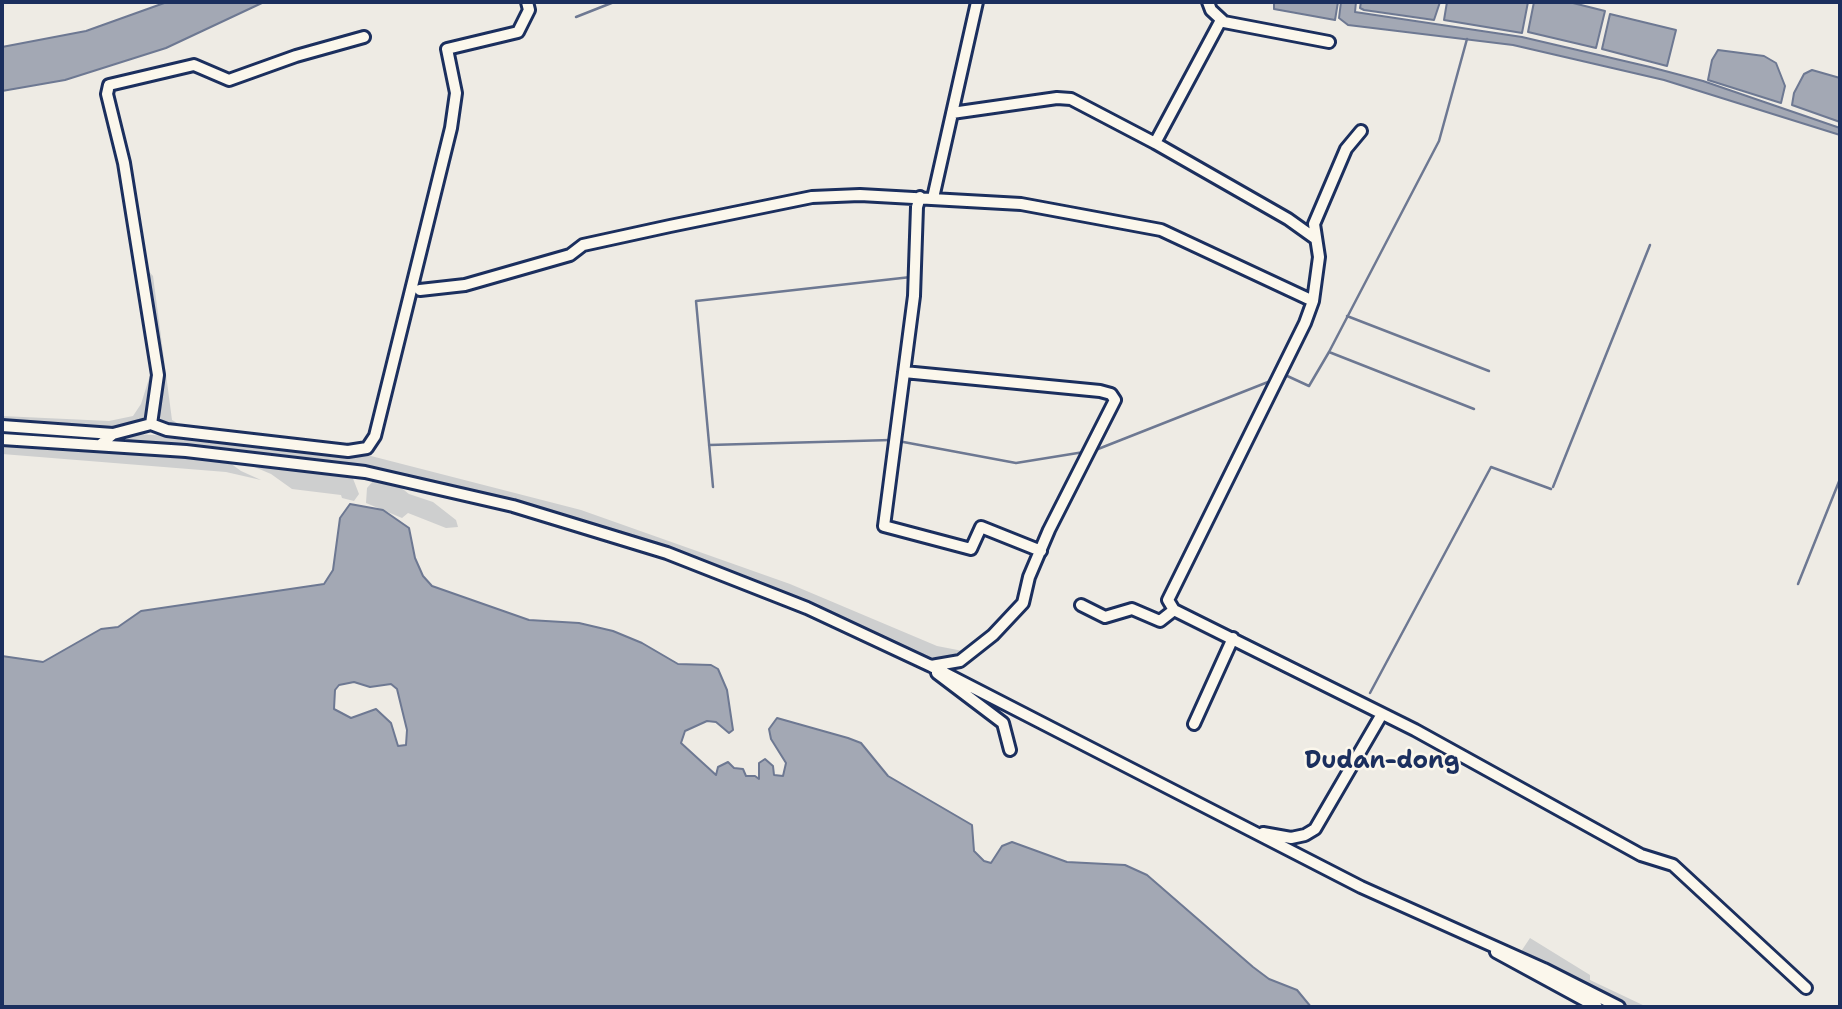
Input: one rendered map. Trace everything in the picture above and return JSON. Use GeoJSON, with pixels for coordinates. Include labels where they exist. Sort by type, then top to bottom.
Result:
{"type":"FeatureCollection","features":[{"type":"Feature","properties":{"kind":"street"},"geometry":{"type":"LineString","coordinates":[[2,426],[113,434],[151,424],[167,430],[348,451],[367,448],[375,436],[451,128],[456,93],[447,49],[518,32],[529,10],[527,2]]}},
{"type":"Feature","properties":{"kind":"street"},"geometry":{"type":"LineString","coordinates":[[933,198],[977,2]]}},
{"type":"Feature","properties":{"kind":"street"},"geometry":{"type":"LineString","coordinates":[[1208,2],[1221,20],[1241,27],[1329,42]]}},
{"type":"Feature","properties":{"kind":"street"},"geometry":{"type":"LineString","coordinates":[[1155,143],[1221,20]]}},
{"type":"Feature","properties":{"kind":"street"},"geometry":{"type":"LineString","coordinates":[[151,424],[158,375],[124,163],[107,94],[109,85],[194,65],[229,80],[296,56],[364,37]]}},
{"type":"Feature","properties":{"kind":"street"},"geometry":{"type":"LineString","coordinates":[[952,113],[1057,98],[1071,99],[1155,143],[1288,219],[1316,239]]}},
{"type":"Feature","properties":{"kind":"street"},"geometry":{"type":"LineString","coordinates":[[1360,131],[1337,167],[1314,224],[1319,257],[1313,301],[1305,323],[1168,600],[1174,610],[1382,713],[1642,855],[1673,865],[1806,988]]}},
{"type":"Feature","properties":{"kind":"street"},"geometry":{"type":"LineString","coordinates":[[420,290],[440,290],[476,282],[570,255],[583,245],[812,197],[860,195],[1021,204],[1161,230],[1313,301]]}},
{"type":"Feature","properties":{"kind":"street"},"geometry":{"type":"LineString","coordinates":[[920,197],[917,207],[914,296],[884,526],[971,550],[981,527],[1041,551]]}},
{"type":"Feature","properties":{"kind":"street"},"geometry":{"type":"LineString","coordinates":[[904,372],[1100,391],[1114,397],[1114,404],[1041,551],[1023,594],[1023,603],[1008,620],[960,662],[930,666]]}},
{"type":"Feature","properties":{"kind":"street"},"geometry":{"type":"LineString","coordinates":[[100,445],[113,434]]}},
{"type":"Feature","properties":{"kind":"street"},"geometry":{"type":"LineString","coordinates":[[2,439],[311,464],[365,472],[513,506],[723,574],[930,666],[1408,910],[1619,1007]]}},
{"type":"Feature","properties":{"kind":"street"},"geometry":{"type":"LineString","coordinates":[[1081,605],[1105,617],[1132,610],[1160,621],[1174,610]]}},
{"type":"Feature","properties":{"kind":"street"},"geometry":{"type":"LineString","coordinates":[[1194,724],[1233,638]]}},
{"type":"Feature","properties":{"kind":"street"},"geometry":{"type":"LineString","coordinates":[[930,666],[948,684],[1003,723],[1010,750]]}},
{"type":"Feature","properties":{"kind":"street"},"geometry":{"type":"LineString","coordinates":[[1257,834],[1265,832],[1291,838],[1305,835],[1315,828],[1382,713]]}},
{"type":"Feature","properties":{"kind":"street"},"geometry":{"type":"LineString","coordinates":[[1489,945],[1503,958],[1597,1007]]}},
{"type":"Feature","properties":{"kind":"shaded area"},"geometry":{"type":"Polygon","coordinates":[[[167,2],[264,2],[166,48],[65,80],[2,91],[2,47],[86,31],[167,2]]]}},
{"type":"Feature","properties":{"kind":"shaded area"},"geometry":{"type":"Polygon","coordinates":[[[1274,2],[1338,2],[1335,20],[1274,9],[1274,2]]]}},
{"type":"Feature","properties":{"kind":"shaded area"},"geometry":{"type":"Polygon","coordinates":[[[1341,2],[1356,2],[1355,12],[1522,37],[1703,81],[1840,128],[1840,135],[1664,80],[1513,45],[1348,25],[1339,18],[1341,2]]]}},
{"type":"Feature","properties":{"kind":"shaded area"},"geometry":{"type":"Polygon","coordinates":[[[1361,2],[1440,2],[1434,20],[1364,10],[1360,8],[1361,2]]]}},
{"type":"Feature","properties":{"kind":"shaded area"},"geometry":{"type":"Polygon","coordinates":[[[1447,2],[1528,2],[1522,33],[1444,20],[1447,2]]]}},
{"type":"Feature","properties":{"kind":"shaded area"},"geometry":{"type":"Polygon","coordinates":[[[1534,2],[1569,2],[1605,11],[1596,48],[1528,32],[1534,2]]]}},
{"type":"Feature","properties":{"kind":"shaded area"},"geometry":{"type":"Polygon","coordinates":[[[1610,14],[1676,30],[1667,66],[1602,49],[1610,14]]]}},
{"type":"Feature","properties":{"kind":"shaded area"},"geometry":{"type":"Polygon","coordinates":[[[1718,50],[1764,56],[1776,63],[1785,86],[1781,103],[1708,80],[1712,60],[1718,50]]]}},
{"type":"Feature","properties":{"kind":"shaded area"},"geometry":{"type":"Polygon","coordinates":[[[1812,70],[1840,78],[1840,122],[1792,105],[1794,93],[1804,74],[1812,70]]]}},
{"type":"Feature","properties":{"kind":"shaded area"},"geometry":{"type":"Polygon","coordinates":[[[144,266],[153,276],[172,420],[186,428],[161,425],[157,417],[144,266]]]}},
{"type":"Feature","properties":{"kind":"shaded area"},"geometry":{"type":"Polygon","coordinates":[[[152,369],[154,387],[148,412],[140,423],[116,431],[2,422],[2,416],[109,421],[133,416],[141,404],[152,369]]]}},
{"type":"Feature","properties":{"kind":"shaded area"},"geometry":{"type":"Polygon","coordinates":[[[138,434],[245,441],[371,456],[581,510],[790,584],[937,646],[968,652],[957,657],[925,657],[795,597],[673,548],[591,522],[372,470],[303,459],[111,440],[138,434]]]}},
{"type":"Feature","properties":{"kind":"shaded area"},"geometry":{"type":"Polygon","coordinates":[[[2,443],[125,450],[226,460],[241,471],[261,480],[226,472],[2,454],[2,443]]]}},
{"type":"Feature","properties":{"kind":"shaded area"},"geometry":{"type":"Polygon","coordinates":[[[245,463],[352,476],[359,494],[354,501],[342,498],[341,495],[292,489],[271,474],[245,463]]]}},
{"type":"Feature","properties":{"kind":"shaded area"},"geometry":{"type":"Polygon","coordinates":[[[375,479],[395,483],[409,494],[433,502],[456,520],[458,527],[446,528],[408,513],[402,518],[366,503],[367,488],[375,479]]]}},
{"type":"Feature","properties":{"kind":"shaded area"},"geometry":{"type":"Polygon","coordinates":[[[350,504],[383,510],[409,528],[415,558],[423,576],[432,586],[529,620],[579,623],[613,631],[642,643],[678,664],[711,665],[718,669],[727,690],[733,730],[729,733],[716,722],[707,721],[685,731],[681,743],[716,775],[718,767],[728,762],[734,768],[743,769],[746,776],[759,779],[759,763],[765,759],[773,766],[774,775],[783,776],[786,763],[771,739],[769,729],[777,718],[861,743],[888,776],[972,825],[974,851],[984,861],[991,863],[1002,846],[1012,842],[1067,862],[1125,865],[1147,875],[1253,967],[1269,979],[1297,990],[1311,1007],[2,1007],[2,656],[43,662],[101,629],[118,627],[141,611],[324,584],[333,570],[340,518],[350,504]],[[354,682],[339,685],[335,690],[334,709],[351,718],[376,709],[391,723],[398,746],[406,745],[407,730],[397,689],[391,684],[370,687],[354,682]]]}},
{"type":"Feature","properties":{"kind":"shaded area"},"geometry":{"type":"Polygon","coordinates":[[[1530,938],[1590,975],[1590,980],[1647,1007],[1630,1007],[1520,953],[1530,938]]]}},
{"type":"Feature","properties":{"kind":"waterway"},"geometry":{"type":"LineString","coordinates":[[576,17],[614,2]]}},
{"type":"Feature","properties":{"kind":"waterway"},"geometry":{"type":"LineString","coordinates":[[1283,374],[1309,386],[1329,352],[1439,141],[1467,39]]}},
{"type":"Feature","properties":{"kind":"waterway"},"geometry":{"type":"LineString","coordinates":[[1553,487],[1650,245]]}},
{"type":"Feature","properties":{"kind":"waterway"},"geometry":{"type":"LineString","coordinates":[[713,487],[696,301],[911,277]]}},
{"type":"Feature","properties":{"kind":"waterway"},"geometry":{"type":"LineString","coordinates":[[1347,316],[1489,371]]}},
{"type":"Feature","properties":{"kind":"waterway"},"geometry":{"type":"LineString","coordinates":[[1329,352],[1474,409]]}},
{"type":"Feature","properties":{"kind":"waterway"},"geometry":{"type":"LineString","coordinates":[[1093,451],[1268,382]]}},
{"type":"Feature","properties":{"kind":"waterway"},"geometry":{"type":"LineString","coordinates":[[709,445],[891,440]]}},
{"type":"Feature","properties":{"kind":"waterway"},"geometry":{"type":"LineString","coordinates":[[898,441],[1016,463],[1084,452]]}},
{"type":"Feature","properties":{"kind":"waterway"},"geometry":{"type":"LineString","coordinates":[[1370,693],[1491,467],[1551,489]]}},
{"type":"Feature","properties":{"kind":"waterway"},"geometry":{"type":"LineString","coordinates":[[1798,584],[1840,479]]}},
{"type":"Feature","properties":{"kind":"district","name":"Dudan-dong"},"geometry":{"type":"Point","coordinates":[1382,762]}}]}
